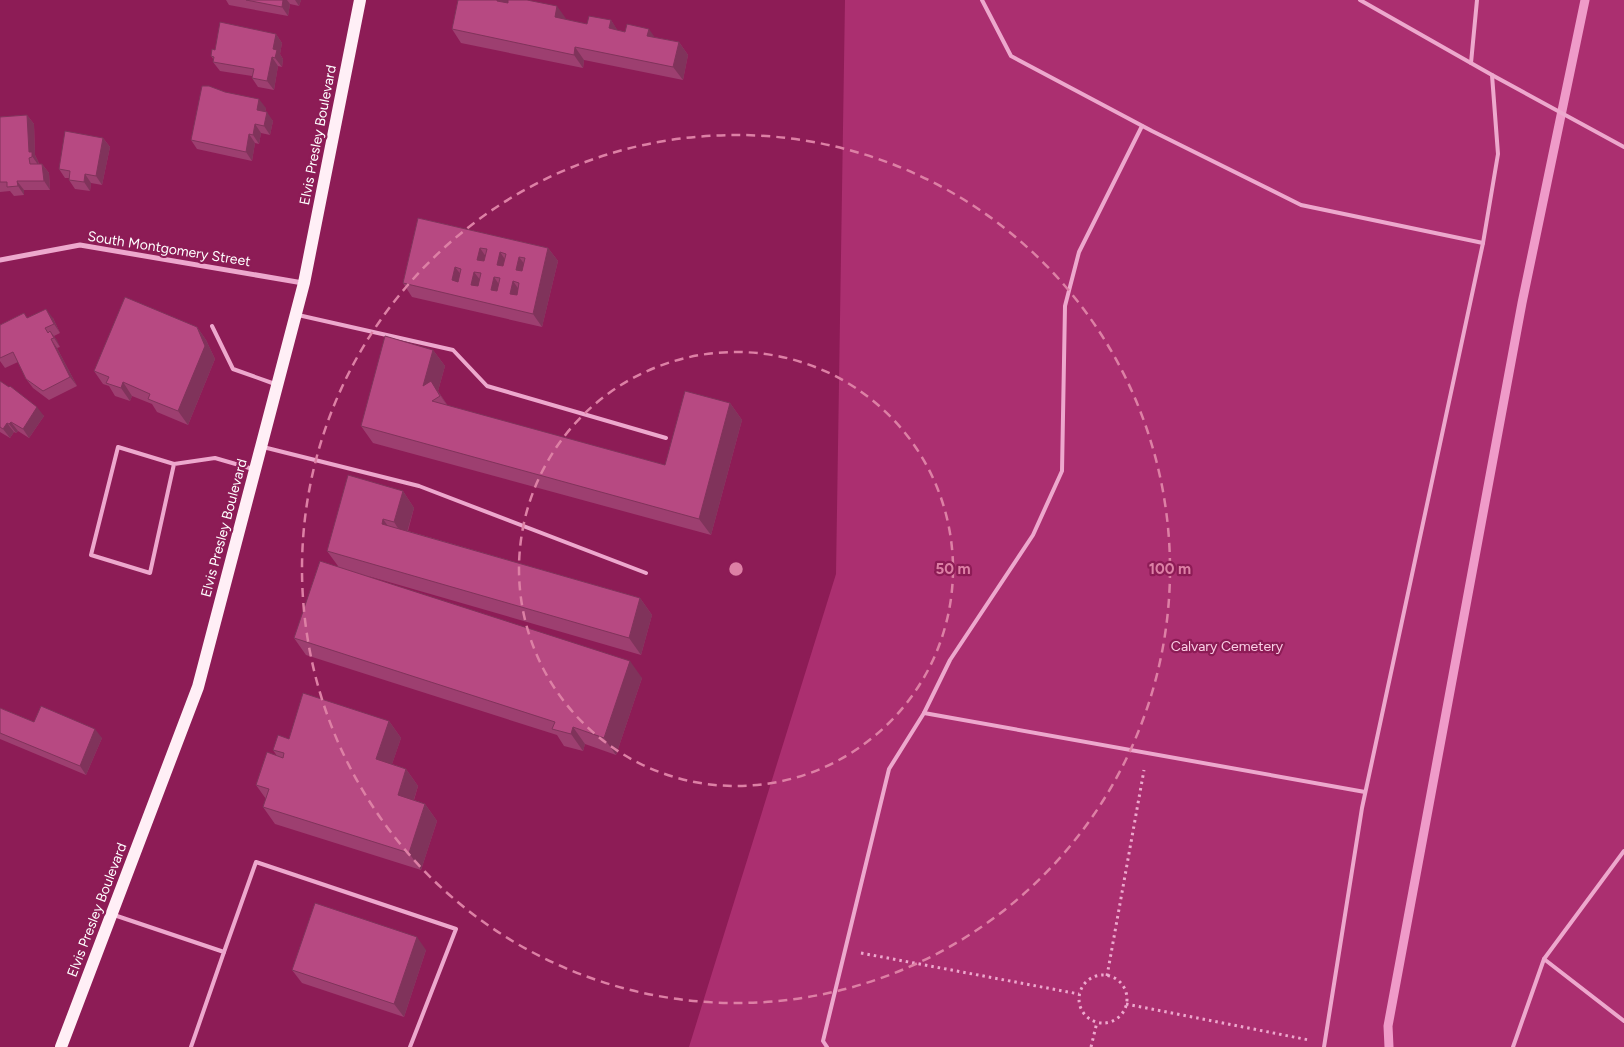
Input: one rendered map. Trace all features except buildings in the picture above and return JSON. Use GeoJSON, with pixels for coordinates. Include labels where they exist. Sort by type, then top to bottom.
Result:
{"type":"FeatureCollection","features":[{"type":"Feature","properties":{"kind":"main road","name":"Elvis Presley Boulevard"},"geometry":{"type":"LineString","coordinates":[[61,1047],[198,687],[304,283],[360,0]]}},
{"type":"Feature","properties":{"kind":"street","name":"South Montgomery Street"},"geometry":{"type":"LineString","coordinates":[[0,260],[80,245],[304,283]]}},
{"type":"Feature","properties":{"kind":"lane"},"geometry":{"type":"LineString","coordinates":[[982,0],[1012,56],[1142,126],[1301,205],[1482,243]]}},
{"type":"Feature","properties":{"kind":"lane"},"geometry":{"type":"LineString","coordinates":[[1360,0],[1624,147]]}},
{"type":"Feature","properties":{"kind":"lane"},"geometry":{"type":"LineString","coordinates":[[1471,63],[1477,0]]}},
{"type":"Feature","properties":{"kind":"lane"},"geometry":{"type":"LineString","coordinates":[[1324,1045],[1366,792],[1482,243],[1498,154],[1492,75]]}},
{"type":"Feature","properties":{"kind":"lane"},"geometry":{"type":"LineString","coordinates":[[827,1047],[823,1041],[889,769],[924,713],[950,660],[1032,535],[1062,471],[1065,306],[1079,252],[1142,126]]}},
{"type":"Feature","properties":{"kind":"lane"},"geometry":{"type":"LineString","coordinates":[[296,314],[453,350],[487,386],[666,438]]}},
{"type":"Feature","properties":{"kind":"lane"},"geometry":{"type":"LineString","coordinates":[[212,326],[233,369],[278,384]]}},
{"type":"Feature","properties":{"kind":"lane"},"geometry":{"type":"LineString","coordinates":[[174,464],[150,573],[91,555],[118,447],[174,464],[215,458],[255,470]]}},
{"type":"Feature","properties":{"kind":"lane"},"geometry":{"type":"LineString","coordinates":[[261,447],[419,486],[646,573]]}},
{"type":"Feature","properties":{"kind":"lane"},"geometry":{"type":"LineString","coordinates":[[924,713],[1366,792]]}},
{"type":"Feature","properties":{"kind":"lane"},"geometry":{"type":"LineString","coordinates":[[1512,1047],[1544,959],[1624,851]]}},
{"type":"Feature","properties":{"kind":"lane"},"geometry":{"type":"LineString","coordinates":[[191,1047],[256,862],[456,929],[410,1047]]}},
{"type":"Feature","properties":{"kind":"lane"},"geometry":{"type":"LineString","coordinates":[[112,914],[224,952]]}},
{"type":"Feature","properties":{"kind":"lane"},"geometry":{"type":"LineString","coordinates":[[1544,959],[1624,1021]]}},
{"type":"Feature","properties":{"kind":"path"},"geometry":{"type":"LineString","coordinates":[[1108,976],[1147,753]]}},
{"type":"Feature","properties":{"kind":"path"},"geometry":{"type":"LineString","coordinates":[[846,950],[1079,994]]}},
{"type":"Feature","properties":{"kind":"path"},"geometry":{"type":"LineString","coordinates":[[1102,975],[1108,976],[1120,982],[1125,991],[1126,1004],[1122,1014],[1115,1020],[1107,1023],[1096,1022],[1083,1012],[1079,1002],[1079,994],[1087,981],[1102,975]]}},
{"type":"Feature","properties":{"kind":"path"},"geometry":{"type":"LineString","coordinates":[[1126,1004],[1324,1045]]}},
{"type":"Feature","properties":{"kind":"path"},"geometry":{"type":"LineString","coordinates":[[1091,1047],[1096,1022]]}},
{"type":"Feature","properties":{"kind":"green space","name":"Calvary Cemetery"},"geometry":{"type":"Polygon","coordinates":[[[845,0],[1624,0],[1624,1047],[689,1047],[836,574],[845,0]]]}},
{"type":"Feature","properties":{"kind":"waterway"},"geometry":{"type":"LineString","coordinates":[[1389,1047],[1388,1026],[1522,303],[1585,0]]}}]}
